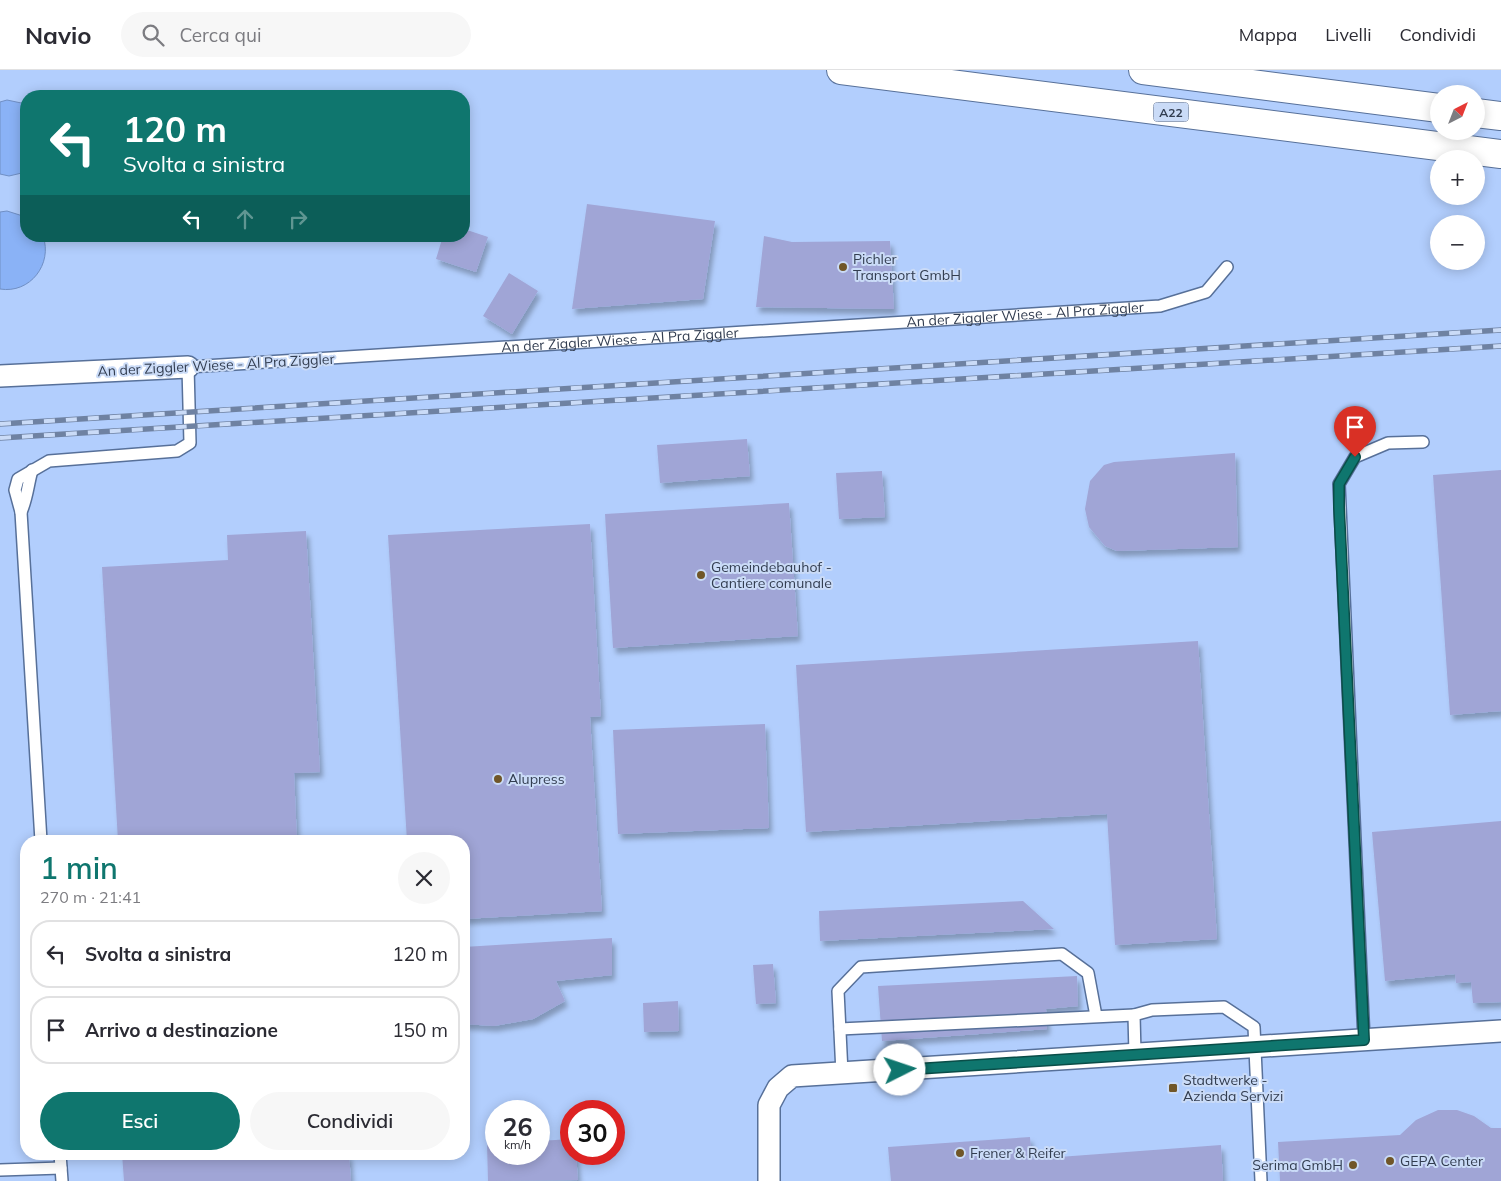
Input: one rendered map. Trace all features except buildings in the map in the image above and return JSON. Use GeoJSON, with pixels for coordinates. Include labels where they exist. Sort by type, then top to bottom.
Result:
{"type":"FeatureCollection","features":[{"type":"Feature","properties":{"kind":"highway","name":"A22"},"geometry":{"type":"LineString","coordinates":[[841,70],[1501,154]]}},
{"type":"Feature","properties":{"kind":"highway"},"geometry":{"type":"LineString","coordinates":[[1143,70],[1430,107]]}},
{"type":"Feature","properties":{"kind":"highway"},"geometry":{"type":"LineString","coordinates":[[1485,114],[1501,116]]}},
{"type":"Feature","properties":{"kind":"street","name":"An der Ziggler Wiese - Al Pra Ziggler"},"geometry":{"type":"LineString","coordinates":[[0,376],[188,367]]}},
{"type":"Feature","properties":{"kind":"street"},"geometry":{"type":"LineString","coordinates":[[770,1181],[769,1105],[778,1088],[792,1076],[1501,1031]]}},
{"type":"Feature","properties":{"kind":"lane","name":"An der Ziggler Wiese - Al Pra Ziggler"},"geometry":{"type":"LineString","coordinates":[[188,367],[1160,306],[1206,292],[1227,267]]}},
{"type":"Feature","properties":{"kind":"lane"},"geometry":{"type":"LineString","coordinates":[[41,835],[21,512],[27,500],[27,490],[32,470],[49,462],[177,451],[190,443],[188,367]]}},
{"type":"Feature","properties":{"kind":"lane"},"geometry":{"type":"LineString","coordinates":[[1364,1040],[1339,484],[1355,457],[1388,443],[1423,442]]}},
{"type":"Feature","properties":{"kind":"lane"},"geometry":{"type":"LineString","coordinates":[[842,1073],[838,991],[861,967],[1062,954],[1088,973],[1096,1016]]}},
{"type":"Feature","properties":{"kind":"lane"},"geometry":{"type":"LineString","coordinates":[[840,1029],[1096,1016],[1134,1016],[1152,1010],[1224,1007],[1254,1027],[1261,1181]]}},
{"type":"Feature","properties":{"kind":"lane"},"geometry":{"type":"LineString","coordinates":[[1134,1016],[1135,1054]]}},
{"type":"Feature","properties":{"kind":"lane"},"geometry":{"type":"LineString","coordinates":[[60,1160],[62,1181]]}},
{"type":"Feature","properties":{"kind":"lane"},"geometry":{"type":"LineString","coordinates":[[0,1170],[61,1168]]}},
{"type":"Feature","properties":{"kind":"water"},"geometry":{"type":"Polygon","coordinates":[[[7,100],[20,103],[20,173],[9,176],[0,174],[0,102],[7,100]]]}},
{"type":"Feature","properties":{"kind":"water"},"geometry":{"type":"Polygon","coordinates":[[[7,211],[20,215],[20,242],[44,242],[45,257],[42,266],[29,282],[21,287],[0,289],[0,212],[7,211]]]}},
{"type":"Feature","properties":{"kind":"railway"},"geometry":{"type":"LineString","coordinates":[[0,424],[1501,330]]}},
{"type":"Feature","properties":{"kind":"railway"},"geometry":{"type":"LineString","coordinates":[[0,438],[1501,346]]}},
{"type":"Feature","properties":{"kind":"place","name":"Pichler Transport GmbH"},"geometry":{"type":"Point","coordinates":[843,267]}},
{"type":"Feature","properties":{"kind":"place","name":"Gemeindebauhof - Cantiere comunale"},"geometry":{"type":"Point","coordinates":[701,575]}},
{"type":"Feature","properties":{"kind":"place","name":"Alupress"},"geometry":{"type":"Point","coordinates":[498,779]}},
{"type":"Feature","properties":{"kind":"place","name":"Stadtwerke - Azienda Servizi"},"geometry":{"type":"Point","coordinates":[1173,1088]}},
{"type":"Feature","properties":{"kind":"place","name":"Frener & Reifer"},"geometry":{"type":"Point","coordinates":[960,1153]}},
{"type":"Feature","properties":{"kind":"place","name":"GEPA Center"},"geometry":{"type":"Point","coordinates":[1390,1161]}},
{"type":"Feature","properties":{"kind":"place","name":"Serima GmbH"},"geometry":{"type":"Point","coordinates":[1353,1165]}},
{"type":"Feature","properties":{"kind":"route"},"geometry":{"type":"LineString","coordinates":[[900,1070],[1364,1040],[1339,507],[1339,484],[1355,457]]}}]}
